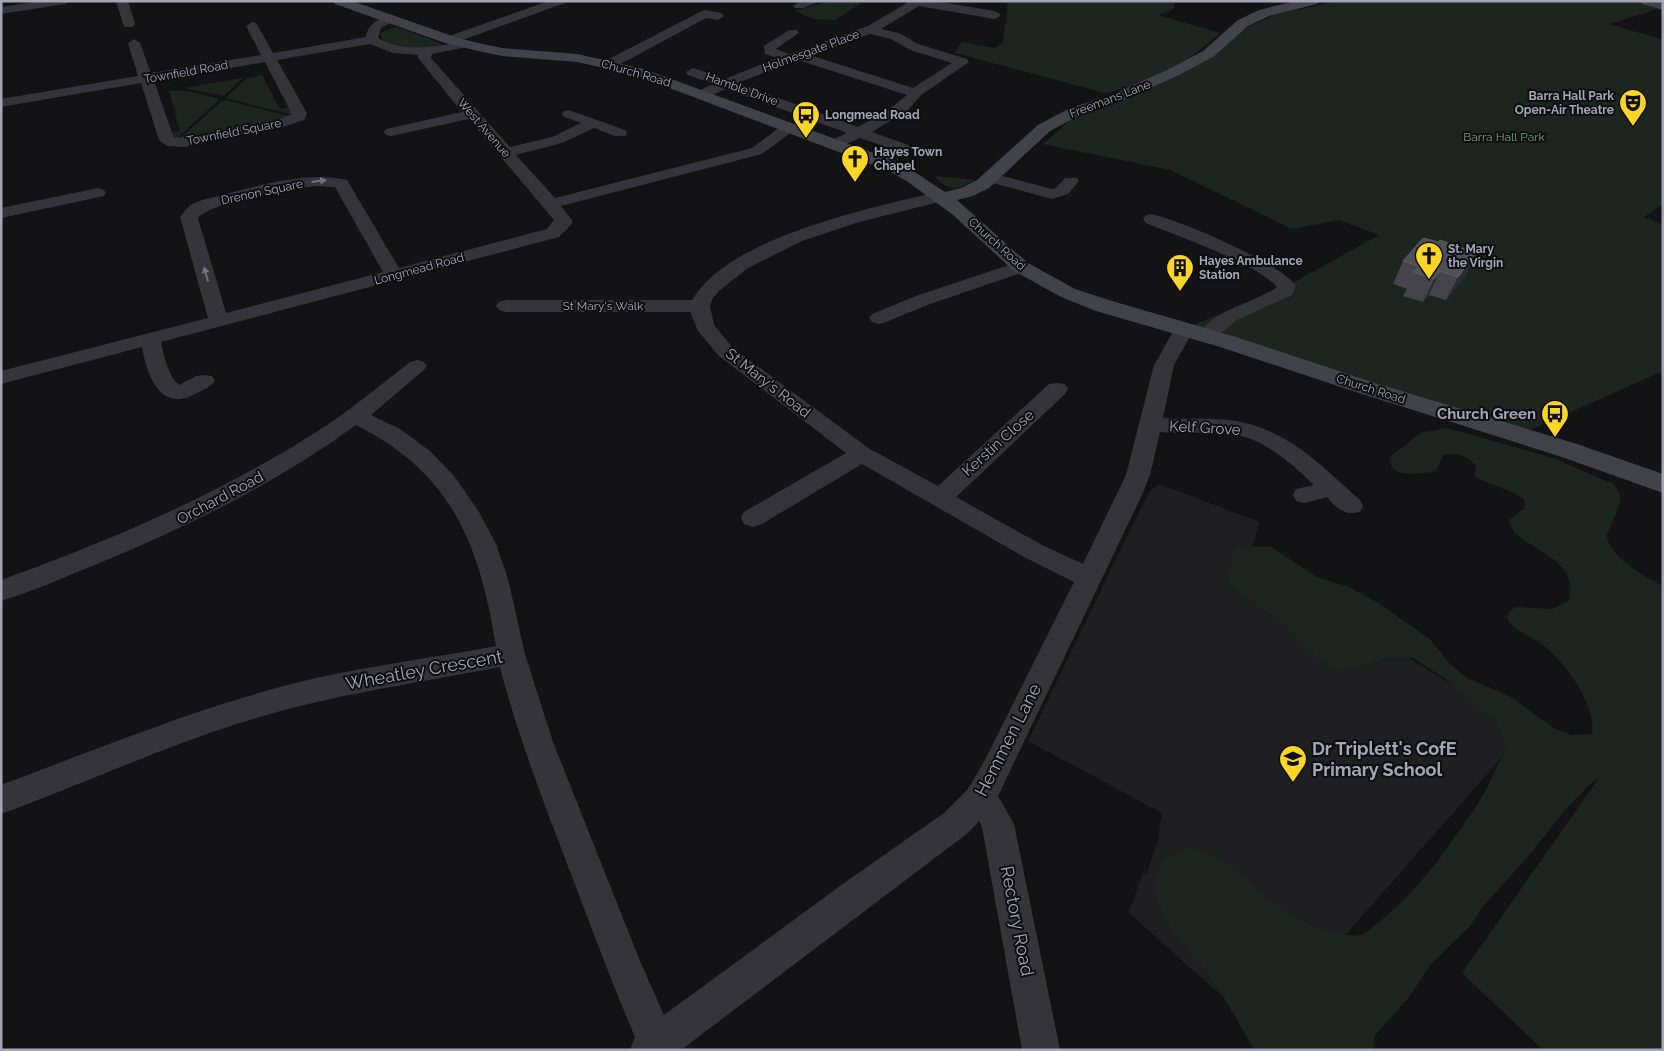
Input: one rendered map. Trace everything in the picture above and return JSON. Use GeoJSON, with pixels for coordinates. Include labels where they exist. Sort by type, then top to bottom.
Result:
{"type":"FeatureCollection","features":[{"type":"Feature","properties":{"kind":"street"},"geometry":{"type":"LineString","coordinates":[[1,11],[65,1]]}},
{"type":"Feature","properties":{"kind":"street"},"geometry":{"type":"LineString","coordinates":[[122,1],[129,24]]}},
{"type":"Feature","properties":{"kind":"street","name":"Church Road"},"geometry":{"type":"LineString","coordinates":[[339,1],[457,42],[495,51],[567,57],[610,64],[649,75],[703,94],[895,167],[942,197],[960,211],[1021,267],[1053,286],[1086,300],[1207,336],[1366,388],[1568,450],[1663,484]]}},
{"type":"Feature","properties":{"kind":"street"},"geometry":{"type":"LineString","coordinates":[[392,19],[376,27],[371,34],[372,40],[395,49],[426,51],[444,49],[457,42],[561,1]]}},
{"type":"Feature","properties":{"kind":"street"},"geometry":{"type":"LineString","coordinates":[[800,6],[814,1]]}},
{"type":"Feature","properties":{"kind":"street","name":"Freemans Lane"},"geometry":{"type":"LineString","coordinates":[[942,197],[976,188],[991,178],[1044,128],[1076,111],[1114,99],[1172,73],[1208,54],[1243,23],[1264,13],[1313,1]]}},
{"type":"Feature","properties":{"kind":"street"},"geometry":{"type":"LineString","coordinates":[[1646,1],[1663,6]]}},
{"type":"Feature","properties":{"kind":"street"},"geometry":{"type":"LineString","coordinates":[[914,2],[995,15]]}},
{"type":"Feature","properties":{"kind":"street","name":"Holmesgate Place"},"geometry":{"type":"LineString","coordinates":[[703,94],[728,84],[748,73],[870,30],[914,2]]}},
{"type":"Feature","properties":{"kind":"street"},"geometry":{"type":"LineString","coordinates":[[610,64],[704,14],[718,16]]}},
{"type":"Feature","properties":{"kind":"street"},"geometry":{"type":"LineString","coordinates":[[252,26],[270,58]]}},
{"type":"Feature","properties":{"kind":"street"},"geometry":{"type":"LineString","coordinates":[[835,144],[860,132],[912,100],[915,93],[962,62],[914,47],[895,36],[870,30]]}},
{"type":"Feature","properties":{"kind":"street"},"geometry":{"type":"LineString","coordinates":[[793,33],[770,46],[770,51],[915,93]]}},
{"type":"Feature","properties":{"kind":"street","name":"Townfield Road"},"geometry":{"type":"LineString","coordinates":[[1,104],[372,40]]}},
{"type":"Feature","properties":{"kind":"street"},"geometry":{"type":"LineString","coordinates":[[134,43],[145,79]]}},
{"type":"Feature","properties":{"kind":"street","name":"West Avenue"},"geometry":{"type":"LineString","coordinates":[[426,51],[424,55],[425,60],[550,204]]}},
{"type":"Feature","properties":{"kind":"street","name":"Townfield Square"},"geometry":{"type":"LineString","coordinates":[[145,79],[167,140],[174,143],[184,142],[286,122],[299,117],[300,113],[270,58]]}},
{"type":"Feature","properties":{"kind":"street","name":"Hamble Drive"},"geometry":{"type":"LineString","coordinates":[[693,72],[903,148]]}},
{"type":"Feature","properties":{"kind":"street"},"geometry":{"type":"LineString","coordinates":[[391,132],[472,114]]}},
{"type":"Feature","properties":{"kind":"street"},"geometry":{"type":"LineString","coordinates":[[569,114],[620,133]]}},
{"type":"Feature","properties":{"kind":"street"},"geometry":{"type":"LineString","coordinates":[[506,153],[557,140],[593,123]]}},
{"type":"Feature","properties":{"kind":"street"},"geometry":{"type":"LineString","coordinates":[[550,204],[757,151],[765,148],[781,132],[790,128]]}},
{"type":"Feature","properties":{"kind":"street"},"geometry":{"type":"LineString","coordinates":[[991,178],[1052,194],[1062,191],[1071,181]]}},
{"type":"Feature","properties":{"kind":"street","name":"Drenon Square"},"geometry":{"type":"LineString","coordinates":[[219,321],[189,217],[196,209],[208,204],[317,180],[337,181],[341,183],[394,275]]}},
{"type":"Feature","properties":{"kind":"street"},"geometry":{"type":"LineString","coordinates":[[1,213],[98,193]]}},
{"type":"Feature","properties":{"kind":"street"},"geometry":{"type":"LineString","coordinates":[[700,306],[705,295],[725,276],[755,257],[790,240],[827,227],[942,197]]}},
{"type":"Feature","properties":{"kind":"street","name":"Longmead Road"},"geometry":{"type":"LineString","coordinates":[[1,378],[553,233],[564,224],[550,204]]}},
{"type":"Feature","properties":{"kind":"street"},"geometry":{"type":"LineString","coordinates":[[1152,219],[1261,266],[1285,280],[1287,286],[1285,291],[1230,316],[1207,336]]}},
{"type":"Feature","properties":{"kind":"street"},"geometry":{"type":"LineString","coordinates":[[879,318],[923,300],[1021,267]]}},
{"type":"Feature","properties":{"kind":"street","name":"St Mary's Walk"},"geometry":{"type":"LineString","coordinates":[[506,306],[700,306]]}},
{"type":"Feature","properties":{"kind":"street","name":"St Mary's Road"},"geometry":{"type":"LineString","coordinates":[[700,306],[700,313],[706,326],[726,352],[862,454],[1035,552],[1089,578]]}},
{"type":"Feature","properties":{"kind":"street","name":"Hemmen Lane"},"geometry":{"type":"LineString","coordinates":[[653,1046],[956,823],[979,799],[996,770],[1138,475],[1164,365],[1184,329]]}},
{"type":"Feature","properties":{"kind":"street"},"geometry":{"type":"LineString","coordinates":[[150,339],[161,379],[167,387],[179,394],[204,381]]}},
{"type":"Feature","properties":{"kind":"street","name":"Orchard Road"},"geometry":{"type":"LineString","coordinates":[[1,592],[120,546],[213,503],[299,455],[356,416],[416,366]]}},
{"type":"Feature","properties":{"kind":"street","name":"Kerstin Close"},"geometry":{"type":"LineString","coordinates":[[940,498],[1057,389]]}},
{"type":"Feature","properties":{"kind":"street"},"geometry":{"type":"LineString","coordinates":[[356,416],[379,426],[408,444],[439,472],[457,497],[485,545],[502,600],[511,654]]}},
{"type":"Feature","properties":{"kind":"street","name":"Kelf Grove"},"geometry":{"type":"LineString","coordinates":[[1151,424],[1170,427],[1224,427],[1246,430],[1264,436],[1292,453],[1351,506]]}},
{"type":"Feature","properties":{"kind":"street"},"geometry":{"type":"LineString","coordinates":[[753,518],[862,454]]}},
{"type":"Feature","properties":{"kind":"street"},"geometry":{"type":"LineString","coordinates":[[1305,495],[1331,488]]}},
{"type":"Feature","properties":{"kind":"street","name":"Wheatley Crescent"},"geometry":{"type":"LineString","coordinates":[[1,800],[191,728],[290,696],[372,678],[511,654],[523,702],[542,761],[603,913],[653,1046]]}},
{"type":"Feature","properties":{"kind":"street","name":"Rectory Road"},"geometry":{"type":"LineString","coordinates":[[979,799],[989,809],[998,824],[1041,1050]]}},
{"type":"Feature","properties":{"kind":"shaded area","name":"Dr Triplett's CofE Primary School"},"geometry":{"type":"Polygon","coordinates":[[[1159,484],[1260,522],[1248,559],[1526,730],[1261,1031],[1129,913],[1143,872],[1147,874],[1157,843],[1162,813],[1028,741],[1150,490],[1159,484]]]}},
{"type":"Feature","properties":{"kind":"green space"},"geometry":{"type":"Polygon","coordinates":[[[864,1],[835,20],[813,19],[795,11],[826,2],[842,3],[864,1]]]}},
{"type":"Feature","properties":{"kind":"green space"},"geometry":{"type":"Polygon","coordinates":[[[1008,1],[1174,1],[1174,9],[1158,15],[1220,33],[1195,54],[1167,71],[1137,84],[1105,93],[955,53],[961,42],[995,48],[1003,42],[1008,1]]]}},
{"type":"Feature","properties":{"kind":"green space","name":"Barra Hall Park"},"geometry":{"type":"Polygon","coordinates":[[[1338,1],[1636,1],[1658,9],[1610,24],[1663,40],[1663,204],[1644,217],[1663,225],[1663,371],[1519,435],[1184,329],[1287,286],[1379,235],[1339,220],[1292,229],[1170,170],[1043,144],[1079,113],[1130,96],[1241,30],[1274,15],[1338,1]]]}},
{"type":"Feature","properties":{"kind":"green space"},"geometry":{"type":"Polygon","coordinates":[[[396,27],[442,45],[412,48],[383,41],[380,33],[396,27]]]}},
{"type":"Feature","properties":{"kind":"green space"},"geometry":{"type":"Polygon","coordinates":[[[262,75],[280,109],[291,107],[294,115],[225,98],[247,78],[262,75]]]}},
{"type":"Feature","properties":{"kind":"green space"},"geometry":{"type":"Polygon","coordinates":[[[243,78],[224,96],[184,88],[243,78]]]}},
{"type":"Feature","properties":{"kind":"green space"},"geometry":{"type":"Polygon","coordinates":[[[169,91],[188,91],[220,99],[175,140],[171,133],[180,131],[169,91]]]}},
{"type":"Feature","properties":{"kind":"green space"},"geometry":{"type":"Polygon","coordinates":[[[226,100],[292,117],[281,121],[279,118],[187,136],[188,139],[178,140],[222,101],[226,100]]]}},
{"type":"Feature","properties":{"kind":"green space"},"geometry":{"type":"Polygon","coordinates":[[[935,176],[974,180],[963,186],[953,188],[944,185],[935,176]]]}},
{"type":"Feature","properties":{"kind":"green space"},"geometry":{"type":"Polygon","coordinates":[[[1447,428],[1553,458],[1613,484],[1619,494],[1620,504],[1607,533],[1609,543],[1613,551],[1629,566],[1663,586],[1663,1050],[1543,1050],[1462,973],[1599,778],[1589,785],[1565,810],[1530,854],[1482,908],[1470,926],[1431,964],[1410,996],[1375,1035],[1373,1050],[1255,1050],[1216,985],[1183,944],[1162,913],[1157,897],[1156,881],[1161,865],[1175,852],[1186,849],[1199,850],[1225,862],[1273,902],[1303,922],[1331,932],[1351,936],[1361,935],[1370,930],[1409,895],[1435,864],[1482,797],[1505,754],[1503,737],[1495,720],[1447,680],[1413,658],[1390,657],[1349,670],[1337,670],[1318,658],[1282,621],[1246,598],[1230,584],[1227,575],[1235,550],[1239,546],[1271,547],[1317,577],[1349,587],[1378,603],[1430,639],[1449,663],[1467,678],[1511,697],[1555,729],[1572,735],[1592,734],[1590,711],[1585,698],[1570,673],[1544,646],[1519,631],[1507,619],[1508,612],[1516,607],[1552,609],[1569,601],[1570,585],[1565,572],[1556,561],[1521,538],[1513,530],[1509,520],[1524,509],[1525,500],[1514,493],[1475,477],[1476,466],[1469,459],[1461,456],[1453,454],[1443,455],[1439,465],[1433,472],[1403,473],[1391,465],[1389,460],[1391,456],[1420,433],[1447,428]]]}},
{"type":"Feature","properties":{"kind":"building"},"geometry":{"type":"Polygon","coordinates":[[[1423,238],[1438,242],[1440,240],[1476,253],[1458,277],[1440,271],[1434,279],[1414,272],[1419,266],[1403,261],[1423,238]]]}},
{"type":"Feature","properties":{"kind":"place","name":"Barra Hall Park Open-Air Theatre"},"geometry":{"type":"Point","coordinates":[1633,127]}},
{"type":"Feature","properties":{"kind":"place","name":"Longmead Road"},"geometry":{"type":"Point","coordinates":[806,139]}},
{"type":"Feature","properties":{"kind":"place","name":"Hayes Town Chapel"},"geometry":{"type":"Point","coordinates":[855,183]}},
{"type":"Feature","properties":{"kind":"place","name":"St. Mary the Virgin"},"geometry":{"type":"Point","coordinates":[1429,280]}},
{"type":"Feature","properties":{"kind":"place","name":"Hayes Ambulance Station"},"geometry":{"type":"Point","coordinates":[1180,292]}},
{"type":"Feature","properties":{"kind":"place","name":"Church Green"},"geometry":{"type":"Point","coordinates":[1555,438]}},
{"type":"Feature","properties":{"kind":"place","name":"Dr Triplett's CofE Primary School"},"geometry":{"type":"Point","coordinates":[1293,783]}}]}
